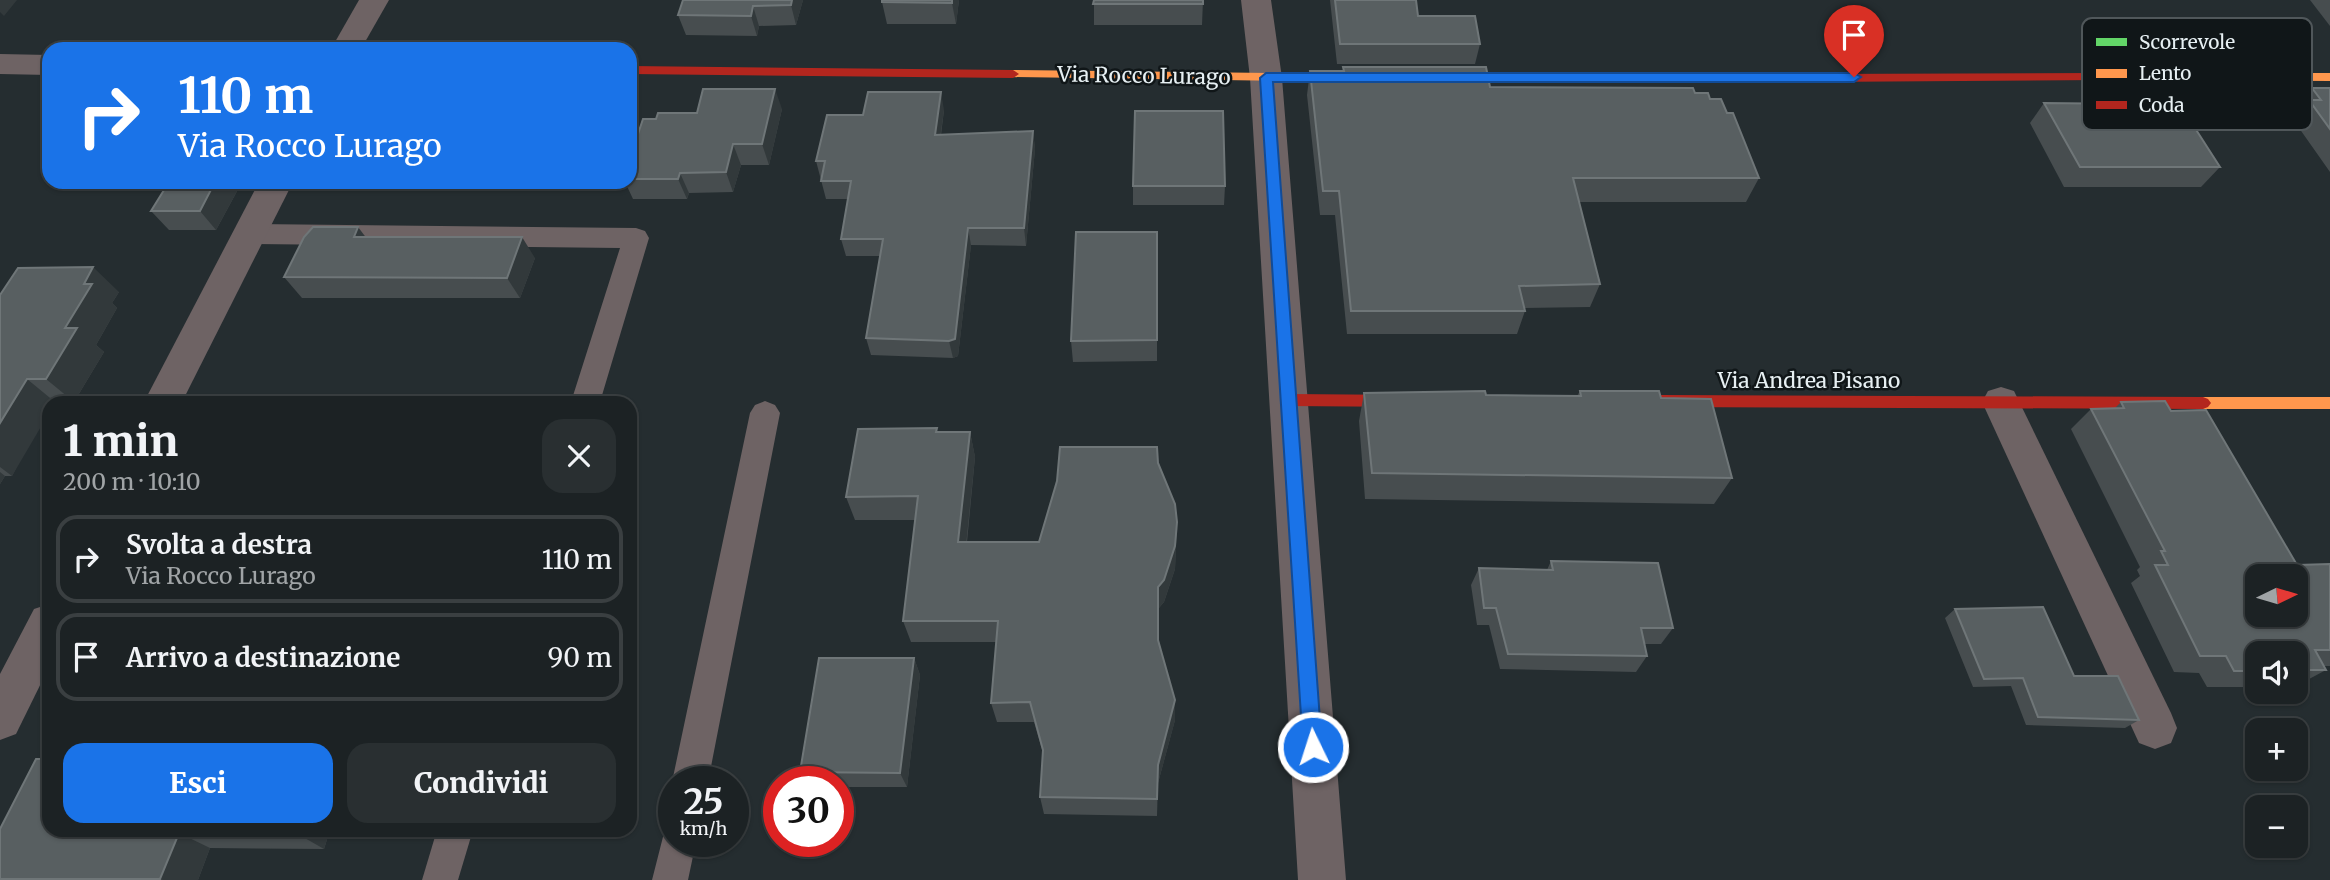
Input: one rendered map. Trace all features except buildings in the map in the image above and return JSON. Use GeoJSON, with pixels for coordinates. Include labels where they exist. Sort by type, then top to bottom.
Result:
{"type":"FeatureCollection","features":[{"type":"Feature","properties":{"kind":"street"},"geometry":{"type":"LineString","coordinates":[[350,42],[374,0]]}},
{"type":"Feature","properties":{"kind":"street"},"geometry":{"type":"LineString","coordinates":[[1256,0],[1266,78],[1322,880]]}},
{"type":"Feature","properties":{"kind":"street"},"geometry":{"type":"LineString","coordinates":[[0,64],[42,65]]}},
{"type":"Feature","properties":{"kind":"street","name":"Via Rocco Lurago"},"geometry":{"type":"LineString","coordinates":[[637,70],[1378,78]]}},
{"type":"Feature","properties":{"kind":"street"},"geometry":{"type":"LineString","coordinates":[[1420,78],[2082,77]]}},
{"type":"Feature","properties":{"kind":"street"},"geometry":{"type":"LineString","coordinates":[[2312,77],[2330,77]]}},
{"type":"Feature","properties":{"kind":"street"},"geometry":{"type":"LineString","coordinates":[[166,396],[272,189]]}},
{"type":"Feature","properties":{"kind":"street"},"geometry":{"type":"LineString","coordinates":[[1287,400],[1427,401]]}},
{"type":"Feature","properties":{"kind":"street","name":"Via Andrea Pisano"},"geometry":{"type":"LineString","coordinates":[[1637,401],[2330,403]]}},
{"type":"Feature","properties":{"kind":"street"},"geometry":{"type":"LineString","coordinates":[[2001,402],[2155,728]]}},
{"type":"Feature","properties":{"kind":"street"},"geometry":{"type":"LineString","coordinates":[[0,719],[42,638]]}},
{"type":"Feature","properties":{"kind":"lane"},"geometry":{"type":"LineString","coordinates":[[250,234],[636,238],[588,396]]}},
{"type":"Feature","properties":{"kind":"lane"},"geometry":{"type":"LineString","coordinates":[[693,766],[765,413]]}},
{"type":"Feature","properties":{"kind":"lane"},"geometry":{"type":"LineString","coordinates":[[440,880],[453,837]]}},
{"type":"Feature","properties":{"kind":"lane"},"geometry":{"type":"LineString","coordinates":[[670,880],[675,857]]}},
{"type":"Feature","properties":{"kind":"traffic: fast"},"geometry":{"type":"LineString","coordinates":[[1437,78],[1817,78]]}},
{"type":"Feature","properties":{"kind":"traffic: slow"},"geometry":{"type":"LineString","coordinates":[[1013,74],[1363,78]]}},
{"type":"Feature","properties":{"kind":"traffic: slow"},"geometry":{"type":"LineString","coordinates":[[2312,77],[2330,77]]}},
{"type":"Feature","properties":{"kind":"traffic: slow"},"geometry":{"type":"LineString","coordinates":[[2203,403],[2330,403]]}},
{"type":"Feature","properties":{"kind":"traffic: jam"},"geometry":{"type":"LineString","coordinates":[[637,70],[1013,74]]}},
{"type":"Feature","properties":{"kind":"traffic: jam"},"geometry":{"type":"LineString","coordinates":[[1817,78],[2082,77]]}},
{"type":"Feature","properties":{"kind":"traffic: jam"},"geometry":{"type":"LineString","coordinates":[[1288,400],[1414,401]]}},
{"type":"Feature","properties":{"kind":"traffic: jam"},"geometry":{"type":"LineString","coordinates":[[1660,401],[2203,403]]}},
{"type":"Feature","properties":{"kind":"route"},"geometry":{"type":"LineString","coordinates":[[1313,747],[1266,78],[1854,77]]}}]}
